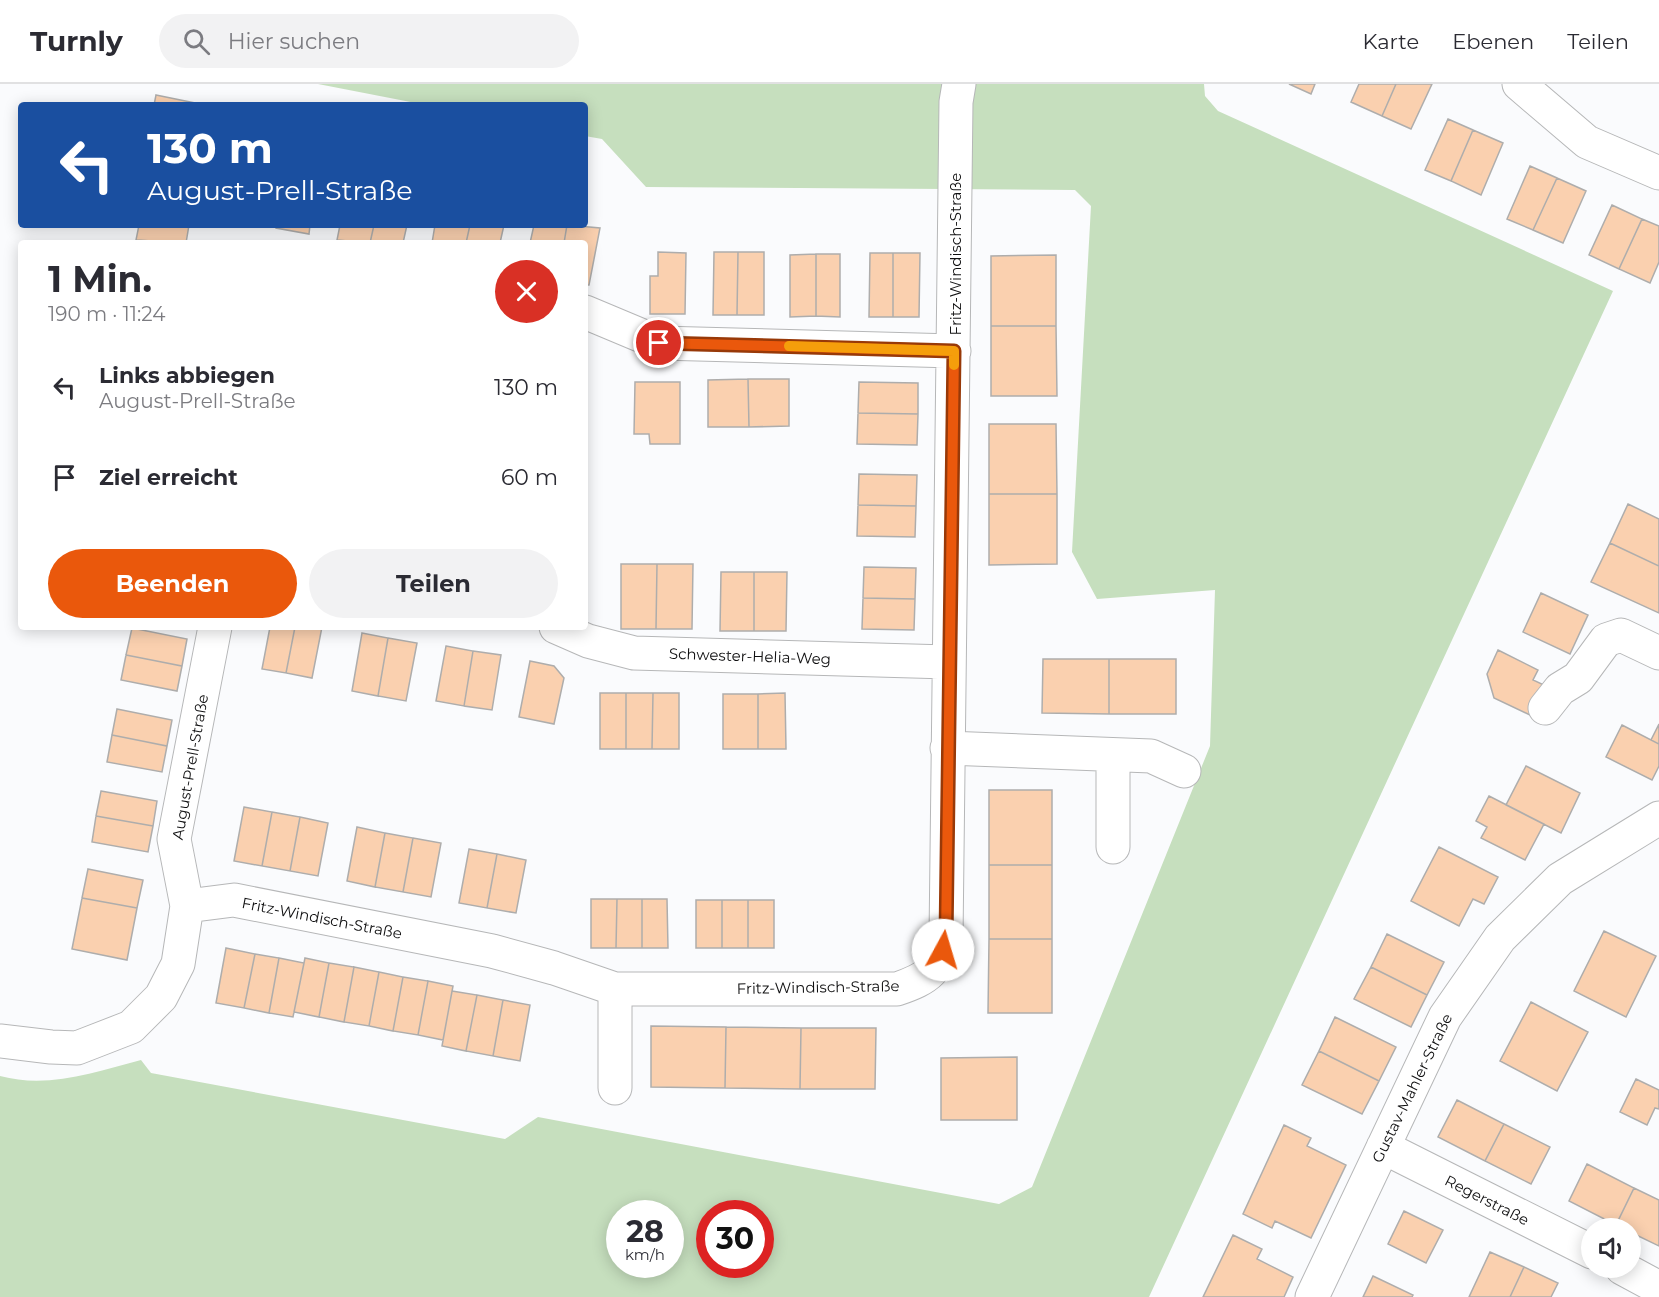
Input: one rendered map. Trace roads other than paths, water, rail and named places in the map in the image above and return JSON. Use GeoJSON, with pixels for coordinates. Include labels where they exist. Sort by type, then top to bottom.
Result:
{"type":"FeatureCollection","features":[{"type":"Feature","properties":{"kind":"street","name":"Fritz-Windisch-Straße"},"geometry":{"type":"LineString","coordinates":[[187,906],[234,900],[492,951],[554,968],[615,989],[897,989],[922,981],[940,962],[946,938],[948,662],[958,84]]}},
{"type":"Feature","properties":{"kind":"street"},"geometry":{"type":"LineString","coordinates":[[1519,84],[1587,142],[1659,173]]}},
{"type":"Feature","properties":{"kind":"street"},"geometry":{"type":"LineString","coordinates":[[588,313],[659,343],[954,351]]}},
{"type":"Feature","properties":{"kind":"street","name":"August-Prell-Straße"},"geometry":{"type":"LineString","coordinates":[[187,906],[174,839],[214,630]]}},
{"type":"Feature","properties":{"kind":"street","name":"Schwester-Helia-Weg"},"geometry":{"type":"LineString","coordinates":[[563,630],[588,641],[634,653],[948,662]]}},
{"type":"Feature","properties":{"kind":"street"},"geometry":{"type":"LineString","coordinates":[[1545,708],[1560,689],[1578,678],[1606,640],[1621,635],[1659,653]]}},
{"type":"Feature","properties":{"kind":"street"},"geometry":{"type":"LineString","coordinates":[[947,748],[1151,756],[1184,771]]}},
{"type":"Feature","properties":{"kind":"street"},"geometry":{"type":"LineString","coordinates":[[1113,754],[1113,847]]}},
{"type":"Feature","properties":{"kind":"street","name":"Gustav-Mahler-Straße"},"geometry":{"type":"LineString","coordinates":[[1312,1297],[1445,1017],[1500,938],[1560,879],[1659,818]]}},
{"type":"Feature","properties":{"kind":"street"},"geometry":{"type":"LineString","coordinates":[[0,1041],[77,1048],[131,1027],[161,997],[178,964],[187,906]]}},
{"type":"Feature","properties":{"kind":"street"},"geometry":{"type":"LineString","coordinates":[[615,989],[615,1088]]}},
{"type":"Feature","properties":{"kind":"street","name":"Regerstraße"},"geometry":{"type":"LineString","coordinates":[[1383,1147],[1581,1246]]}},
{"type":"Feature","properties":{"kind":"street"},"geometry":{"type":"LineString","coordinates":[[1641,1278],[1659,1287]]}}]}
